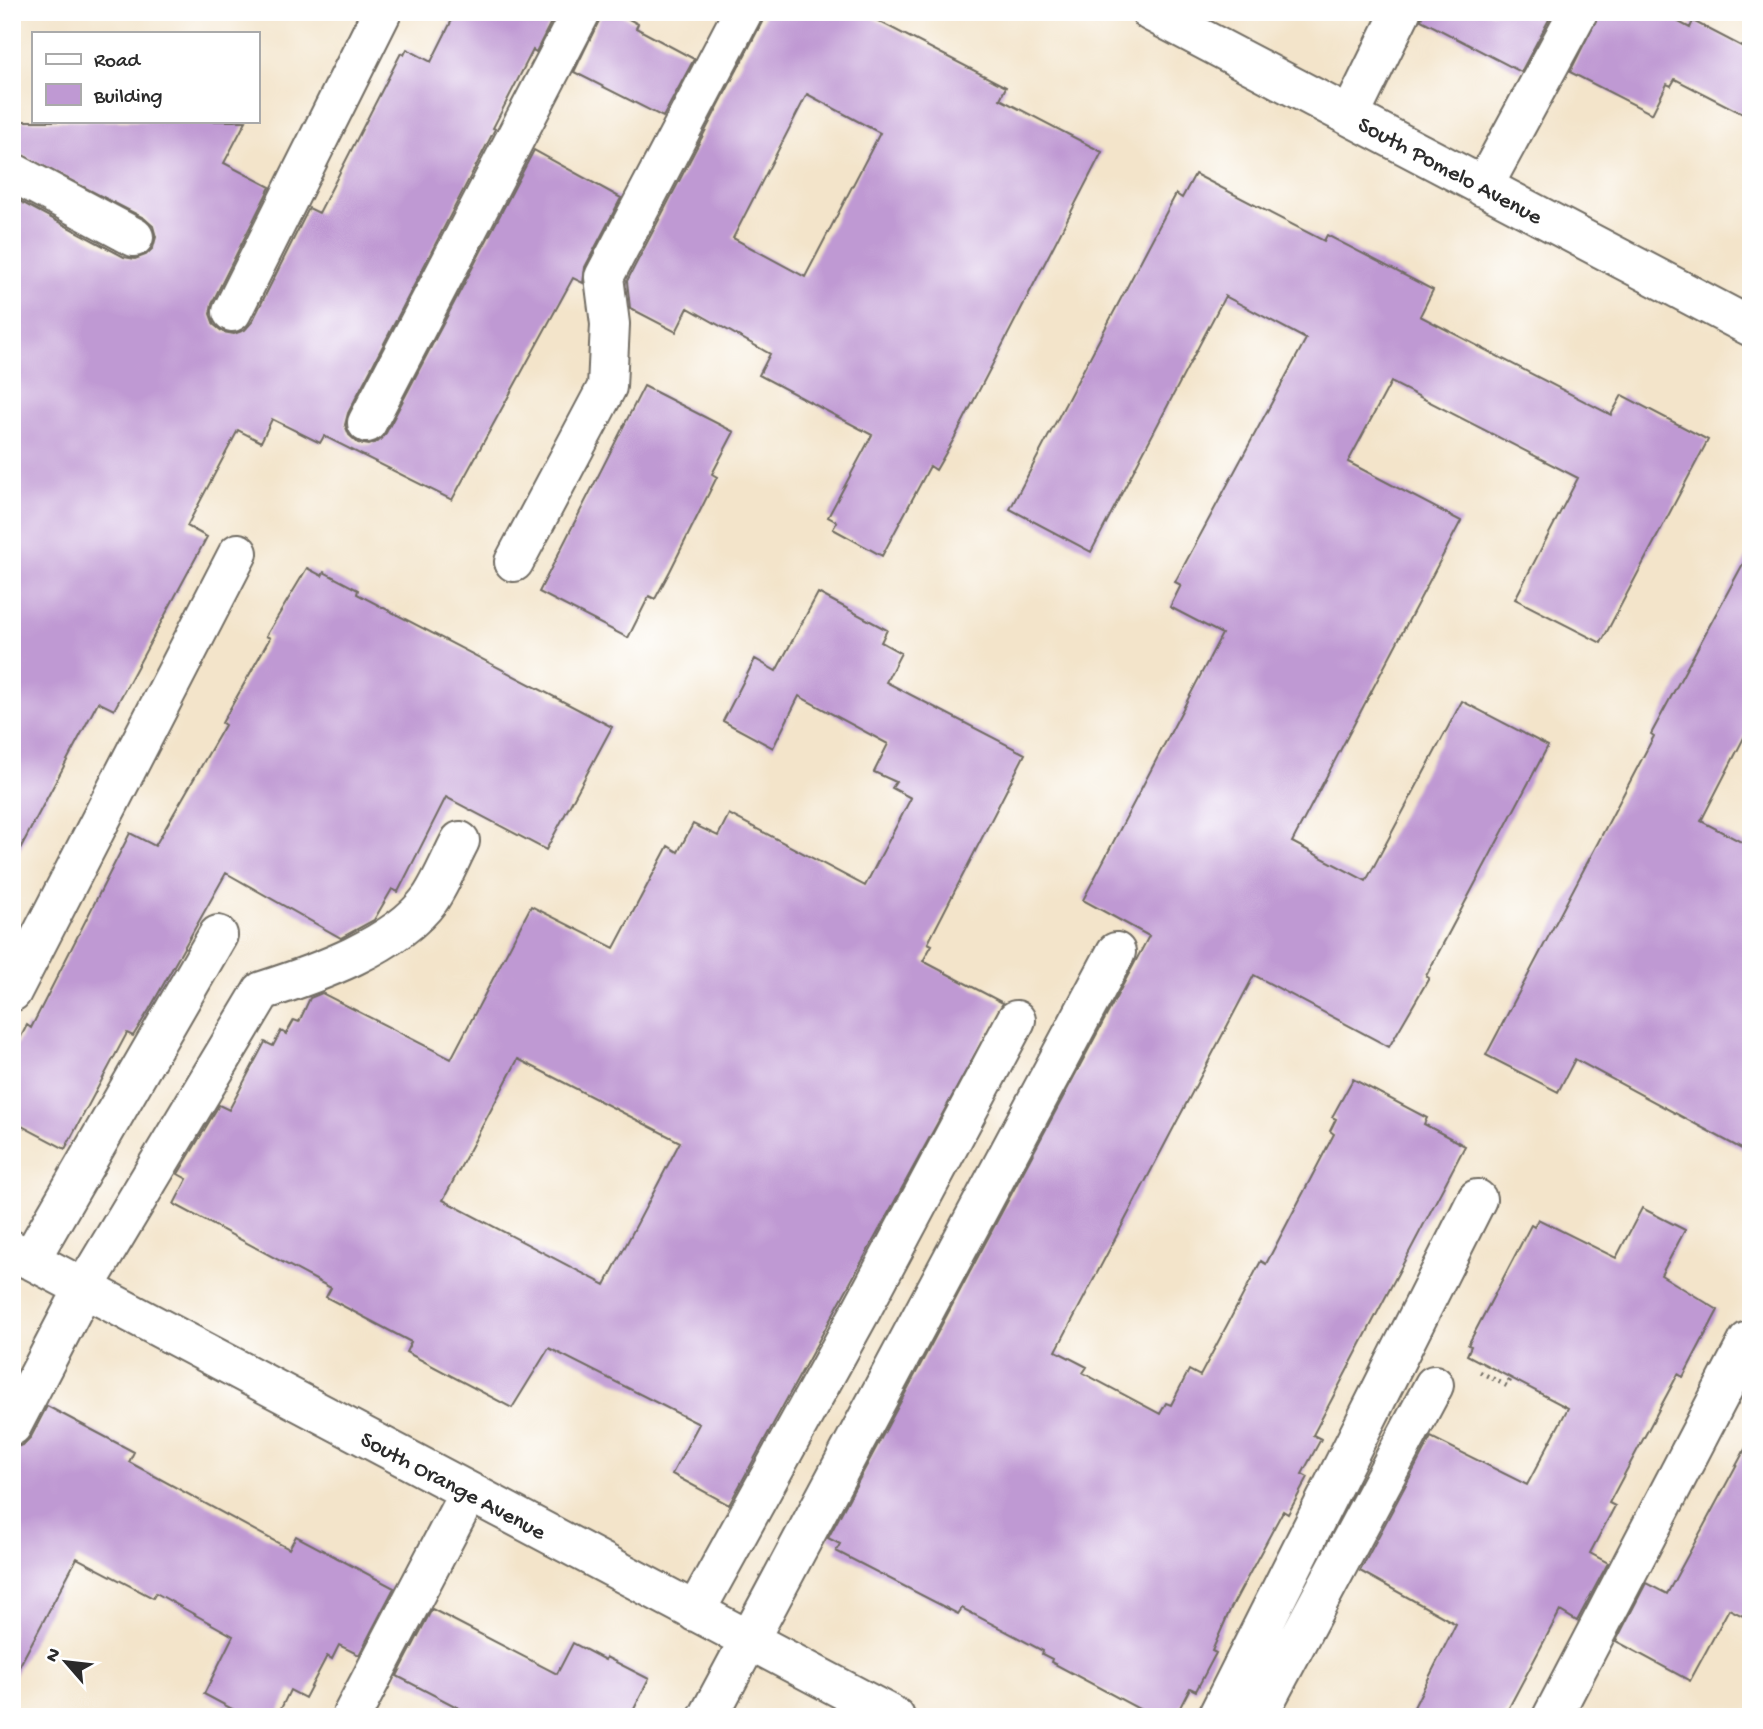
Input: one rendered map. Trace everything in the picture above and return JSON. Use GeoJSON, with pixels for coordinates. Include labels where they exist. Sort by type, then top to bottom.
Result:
{"type":"FeatureCollection","features":[{"type":"Feature","properties":{"kind":"street"},"geometry":{"type":"LineString","coordinates":[[232,312],[382,12]]}},
{"type":"Feature","properties":{"kind":"street"},"geometry":{"type":"LineString","coordinates":[[367,422],[581,12]]}},
{"type":"Feature","properties":{"kind":"street"},"geometry":{"type":"LineString","coordinates":[[514,562],[607,387],[610,324],[604,278],[743,12]]}},
{"type":"Feature","properties":{"kind":"street","name":"South Pomelo Avenue"},"geometry":{"type":"LineString","coordinates":[[1151,12],[1751,327]]}},
{"type":"Feature","properties":{"kind":"street"},"geometry":{"type":"LineString","coordinates":[[1350,116],[1401,12]]}},
{"type":"Feature","properties":{"kind":"street"},"geometry":{"type":"LineString","coordinates":[[1483,187],[1578,12]]}},
{"type":"Feature","properties":{"kind":"street"},"geometry":{"type":"LineString","coordinates":[[12,172],[134,237]]}},
{"type":"Feature","properties":{"kind":"street"},"geometry":{"type":"LineString","coordinates":[[12,992],[238,552]]}},
{"type":"Feature","properties":{"kind":"street"},"geometry":{"type":"LineString","coordinates":[[12,1426],[84,1288],[262,990],[334,967],[393,932],[429,900],[460,841]]}},
{"type":"Feature","properties":{"kind":"street"},"geometry":{"type":"LineString","coordinates":[[21,1255],[218,935]]}},
{"type":"Feature","properties":{"kind":"street"},"geometry":{"type":"LineString","coordinates":[[708,1717],[1116,952]]}},
{"type":"Feature","properties":{"kind":"street"},"geometry":{"type":"LineString","coordinates":[[695,1612],[862,1309],[1016,1020]]}},
{"type":"Feature","properties":{"kind":"street"},"geometry":{"type":"LineString","coordinates":[[1217,1717],[1478,1199]]}},
{"type":"Feature","properties":{"kind":"street","name":"South Orange Avenue"},"geometry":{"type":"LineString","coordinates":[[21,1255],[895,1717]]}},
{"type":"Feature","properties":{"kind":"street"},"geometry":{"type":"LineString","coordinates":[[1552,1717],[1748,1341]]}},
{"type":"Feature","properties":{"kind":"street"},"geometry":{"type":"LineString","coordinates":[[1257,1717],[1434,1385]]}},
{"type":"Feature","properties":{"kind":"street"},"geometry":{"type":"LineString","coordinates":[[351,1717],[469,1492]]}},
{"type":"Feature","properties":{"kind":"building"},"geometry":{"type":"Polygon","coordinates":[[[456,12],[556,12],[536,52],[533,50],[348,413],[345,425],[349,435],[358,443],[369,445],[379,441],[386,433],[534,150],[621,198],[585,267],[583,283],[573,278],[452,500],[324,436],[320,443],[272,419],[261,442],[238,430],[187,526],[207,537],[114,710],[98,702],[12,864],[12,197],[124,257],[135,259],[146,255],[153,248],[156,237],[153,226],[144,218],[12,150],[12,121],[245,122],[224,163],[270,187],[212,303],[210,314],[214,325],[223,332],[234,334],[245,330],[252,322],[309,208],[319,213],[401,53],[404,55],[407,49],[431,62],[456,12]]]}},
{"type":"Feature","properties":{"kind":"building"},"geometry":{"type":"Polygon","coordinates":[[[603,12],[616,12],[638,24],[636,28],[694,59],[663,117],[574,72],[603,12]]]}},
{"type":"Feature","properties":{"kind":"building"},"geometry":{"type":"Polygon","coordinates":[[[765,12],[861,12],[1006,87],[1000,99],[1102,152],[955,437],[936,470],[930,466],[882,556],[833,529],[837,522],[828,517],[872,435],[759,375],[770,354],[688,308],[676,332],[630,308],[627,281],[765,12]],[[807,94],[733,238],[805,277],[880,133],[807,94]]]}},
{"type":"Feature","properties":{"kind":"building"},"geometry":{"type":"Polygon","coordinates":[[[1423,12],[1553,12],[1521,72],[1421,20],[1423,12]]]}},
{"type":"Feature","properties":{"kind":"building"},"geometry":{"type":"Polygon","coordinates":[[[1600,12],[1660,12],[1690,28],[1693,21],[1751,51],[1751,118],[1675,79],[1671,86],[1667,84],[1652,114],[1570,72],[1600,12]]]}},
{"type":"Feature","properties":{"kind":"building"},"geometry":{"type":"Polygon","coordinates":[[[1195,174],[1324,241],[1327,235],[1433,290],[1420,316],[1611,415],[1622,395],[1708,440],[1601,643],[1515,599],[1578,478],[1391,382],[1348,462],[1461,521],[1292,842],[1366,881],[1462,701],[1548,746],[1426,976],[1429,978],[1389,1047],[1254,975],[1056,1351],[1087,1367],[1083,1373],[1160,1414],[1166,1403],[1171,1405],[1189,1370],[1200,1376],[1261,1261],[1266,1264],[1334,1134],[1330,1131],[1336,1119],[1332,1117],[1353,1079],[1427,1118],[1424,1124],[1465,1146],[1313,1435],[1321,1439],[1302,1474],[1308,1477],[1288,1514],[1283,1511],[1230,1610],[1212,1651],[1216,1653],[1196,1691],[1190,1688],[1175,1717],[1154,1717],[1051,1662],[1052,1659],[1042,1654],[1043,1651],[962,1608],[958,1614],[836,1551],[840,1544],[828,1538],[1149,936],[1083,900],[1222,634],[1170,607],[1181,585],[1175,582],[1306,339],[1225,296],[1091,552],[1010,509],[1176,194],[1182,198],[1195,174]]]}},
{"type":"Feature","properties":{"kind":"building"},"geometry":{"type":"Polygon","coordinates":[[[644,386],[734,432],[712,474],[717,477],[670,571],[655,599],[649,596],[628,638],[539,592],[644,386]]]}},
{"type":"Feature","properties":{"kind":"building"},"geometry":{"type":"Polygon","coordinates":[[[1751,549],[1751,724],[1701,821],[1751,847],[1751,1154],[1575,1059],[1558,1092],[1486,1055],[1654,736],[1651,734],[1751,549]]]}},
{"type":"Feature","properties":{"kind":"building"},"geometry":{"type":"Polygon","coordinates":[[[307,568],[322,576],[324,572],[358,590],[357,594],[612,727],[546,850],[446,797],[398,892],[392,889],[374,920],[341,938],[226,873],[133,1036],[127,1033],[65,1149],[12,1121],[12,1054],[27,1025],[31,1028],[130,833],[155,846],[225,725],[222,723],[270,638],[266,636],[307,568]]]}},
{"type":"Feature","properties":{"kind":"building"},"geometry":{"type":"Polygon","coordinates":[[[818,593],[887,630],[881,642],[901,653],[886,682],[1025,754],[928,943],[932,945],[923,961],[1003,1003],[729,1505],[672,1474],[699,1424],[549,1348],[512,1408],[406,1352],[411,1342],[326,1297],[331,1288],[174,1204],[187,1179],[178,1174],[219,1105],[229,1110],[265,1042],[273,1046],[281,1031],[286,1034],[294,1020],[299,1022],[310,998],[322,993],[451,1059],[531,906],[614,948],[668,846],[678,852],[693,824],[718,836],[729,814],[865,886],[911,798],[892,788],[896,782],[874,772],[888,744],[799,696],[773,748],[723,721],[755,659],[776,671],[818,593]],[[518,1059],[443,1200],[605,1285],[680,1142],[518,1059]]]}},
{"type":"Feature","properties":{"kind":"building"},"geometry":{"type":"Polygon","coordinates":[[[1642,1208],[1685,1230],[1661,1275],[1718,1310],[1683,1377],[1678,1374],[1609,1503],[1615,1506],[1590,1553],[1608,1563],[1577,1621],[1560,1611],[1504,1717],[1409,1717],[1456,1624],[1360,1571],[1431,1437],[1527,1485],[1568,1408],[1467,1355],[1471,1346],[1468,1345],[1531,1225],[1534,1227],[1538,1219],[1616,1258],[1642,1208]]]}},
{"type":"Feature","properties":{"kind":"building"},"geometry":{"type":"Polygon","coordinates":[[[47,1406],[134,1452],[129,1462],[289,1549],[296,1536],[394,1588],[359,1655],[339,1645],[332,1659],[327,1656],[305,1698],[290,1690],[277,1717],[247,1717],[204,1694],[233,1636],[156,1593],[153,1598],[77,1558],[12,1680],[12,1448],[23,1445],[31,1437],[47,1406]]]}},
{"type":"Feature","properties":{"kind":"building"},"geometry":{"type":"Polygon","coordinates":[[[1751,1438],[1751,1620],[1729,1609],[1690,1681],[1616,1641],[1646,1583],[1667,1594],[1751,1438]]]}},
{"type":"Feature","properties":{"kind":"building"},"geometry":{"type":"Polygon","coordinates":[[[432,1609],[557,1674],[573,1643],[649,1679],[632,1713],[639,1717],[476,1717],[397,1676],[432,1609]]]}}]}
